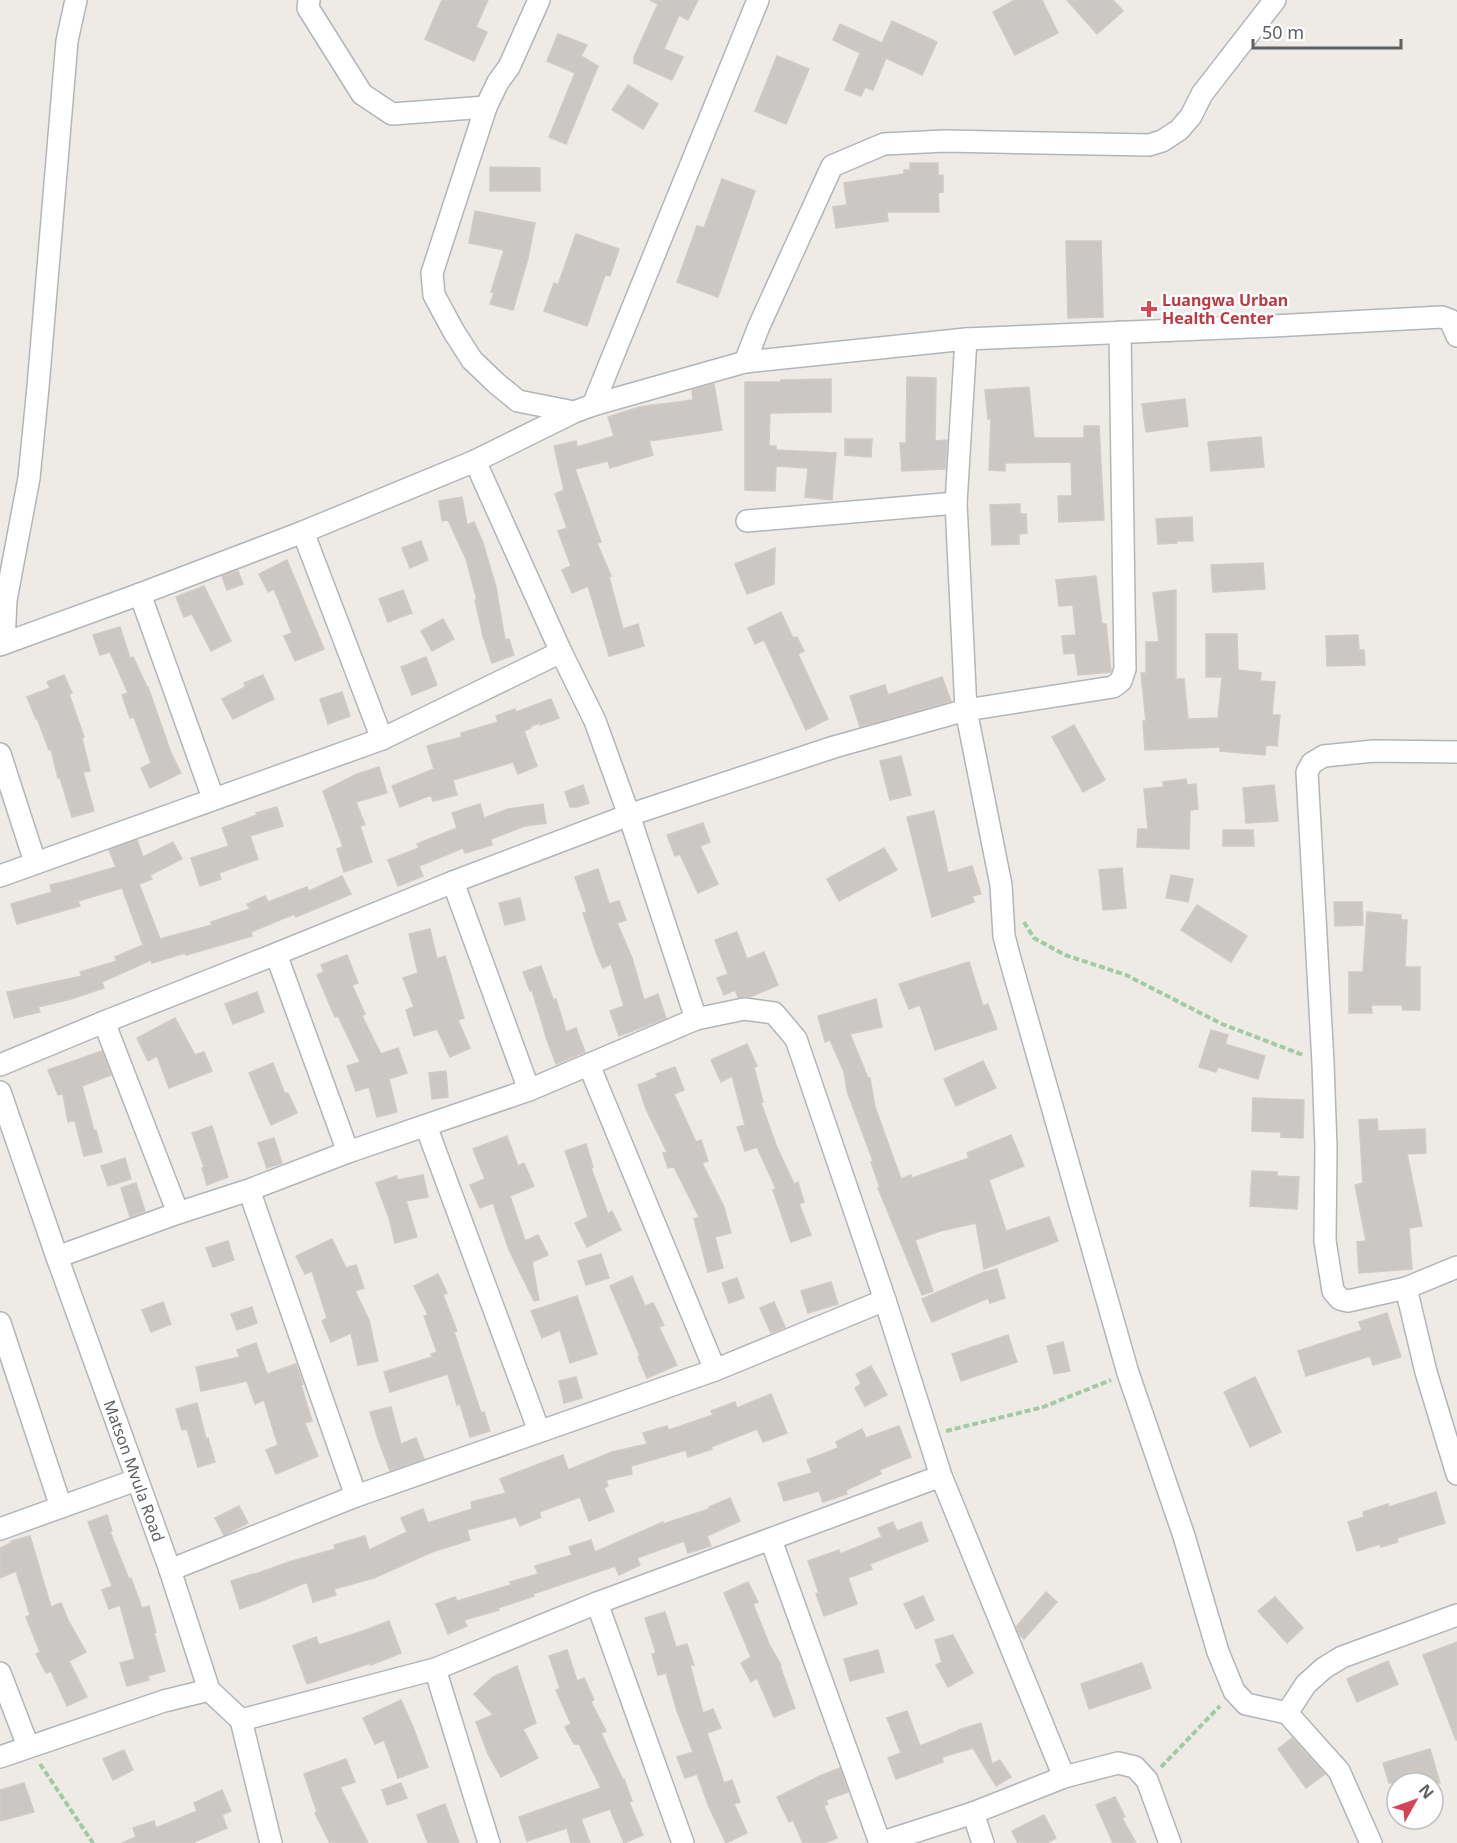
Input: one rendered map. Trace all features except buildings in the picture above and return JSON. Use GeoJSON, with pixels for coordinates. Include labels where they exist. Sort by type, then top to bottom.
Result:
{"type":"FeatureCollection","features":[{"type":"Feature","properties":{"kind":"street"},"geometry":{"type":"LineString","coordinates":[[76,0],[66,53],[29,478],[6,600],[2,644],[303,532],[475,461],[583,409],[745,362],[966,339],[1442,317],[1450,320],[1457,336]]}},
{"type":"Feature","properties":{"kind":"street"},"geometry":{"type":"LineString","coordinates":[[309,0],[308,8],[362,94],[392,114],[486,106]]}},
{"type":"Feature","properties":{"kind":"street"},"geometry":{"type":"LineString","coordinates":[[539,0],[509,67],[498,82],[486,106],[432,273],[434,295],[453,332],[472,360],[518,400],[583,409]]}},
{"type":"Feature","properties":{"kind":"street"},"geometry":{"type":"LineString","coordinates":[[583,409],[758,0]]}},
{"type":"Feature","properties":{"kind":"street"},"geometry":{"type":"LineString","coordinates":[[745,362],[759,326],[832,166],[884,144],[945,141],[1149,145],[1162,141],[1179,130],[1191,116],[1202,94],[1275,0]]}},
{"type":"Feature","properties":{"kind":"street"},"geometry":{"type":"LineString","coordinates":[[0,1065],[453,882],[629,814],[834,747],[966,710],[1113,687],[1121,681],[1125,669],[1120,332]]}},
{"type":"Feature","properties":{"kind":"street"},"geometry":{"type":"LineString","coordinates":[[966,339],[956,503],[966,710],[1000,885],[1004,936],[1128,1373],[1184,1536],[1218,1652],[1234,1691],[1246,1704],[1287,1713],[1339,1771],[1371,1843]]}},
{"type":"Feature","properties":{"kind":"street"},"geometry":{"type":"LineString","coordinates":[[475,461],[561,652],[595,721],[629,814],[696,1019]]}},
{"type":"Feature","properties":{"kind":"street"},"geometry":{"type":"LineString","coordinates":[[747,521],[956,503]]}},
{"type":"Feature","properties":{"kind":"street"},"geometry":{"type":"LineString","coordinates":[[303,532],[382,739]]}},
{"type":"Feature","properties":{"kind":"street"},"geometry":{"type":"LineString","coordinates":[[140,594],[213,798]]}},
{"type":"Feature","properties":{"kind":"street"},"geometry":{"type":"LineString","coordinates":[[0,876],[382,739],[561,652]]}},
{"type":"Feature","properties":{"kind":"street"},"geometry":{"type":"LineString","coordinates":[[1457,752],[1374,751],[1323,756],[1312,763],[1307,772],[1323,1063],[1326,1147],[1325,1241],[1333,1291],[1340,1299],[1348,1301],[1406,1288],[1457,1267]]}},
{"type":"Feature","properties":{"kind":"street"},"geometry":{"type":"LineString","coordinates":[[0,754],[35,862]]}},
{"type":"Feature","properties":{"kind":"street"},"geometry":{"type":"LineString","coordinates":[[453,882],[529,1090]]}},
{"type":"Feature","properties":{"kind":"street"},"geometry":{"type":"LineString","coordinates":[[276,954],[348,1152]]}},
{"type":"Feature","properties":{"kind":"street"},"geometry":{"type":"LineString","coordinates":[[57,1257],[249,1190],[348,1152],[529,1090],[696,1019],[744,1008],[774,1013],[796,1039],[885,1300],[941,1476],[1064,1777]]}},
{"type":"Feature","properties":{"kind":"street"},"geometry":{"type":"LineString","coordinates":[[104,1022],[178,1213]]}},
{"type":"Feature","properties":{"kind":"street"},"geometry":{"type":"LineString","coordinates":[[589,1065],[715,1370]]}},
{"type":"Feature","properties":{"kind":"street","name":"Matson Mvula Road"},"geometry":{"type":"LineString","coordinates":[[0,1092],[136,1480],[170,1570],[209,1690],[241,1720]]}},
{"type":"Feature","properties":{"kind":"street"},"geometry":{"type":"LineString","coordinates":[[426,1126],[539,1431]]}},
{"type":"Feature","properties":{"kind":"street"},"geometry":{"type":"LineString","coordinates":[[249,1190],[356,1496]]}},
{"type":"Feature","properties":{"kind":"street"},"geometry":{"type":"LineString","coordinates":[[1406,1288],[1426,1372],[1457,1474]]}},
{"type":"Feature","properties":{"kind":"street"},"geometry":{"type":"LineString","coordinates":[[170,1570],[356,1496],[715,1370],[885,1300]]}},
{"type":"Feature","properties":{"kind":"street"},"geometry":{"type":"LineString","coordinates":[[0,1323],[61,1507]]}},
{"type":"Feature","properties":{"kind":"street"},"geometry":{"type":"LineString","coordinates":[[271,1843],[241,1720],[435,1668],[597,1603],[941,1476]]}},
{"type":"Feature","properties":{"kind":"street"},"geometry":{"type":"LineString","coordinates":[[0,1529],[136,1480]]}},
{"type":"Feature","properties":{"kind":"street"},"geometry":{"type":"LineString","coordinates":[[771,1540],[880,1843],[973,1813],[1064,1777],[1118,1762],[1135,1767],[1147,1780],[1170,1843]]}},
{"type":"Feature","properties":{"kind":"street"},"geometry":{"type":"LineString","coordinates":[[597,1603],[683,1843]]}},
{"type":"Feature","properties":{"kind":"street"},"geometry":{"type":"LineString","coordinates":[[1287,1713],[1306,1684],[1324,1668],[1342,1657],[1457,1616]]}},
{"type":"Feature","properties":{"kind":"street"},"geometry":{"type":"LineString","coordinates":[[435,1668],[489,1843]]}},
{"type":"Feature","properties":{"kind":"street"},"geometry":{"type":"LineString","coordinates":[[0,1673],[28,1746]]}},
{"type":"Feature","properties":{"kind":"street"},"geometry":{"type":"LineString","coordinates":[[0,1756],[164,1701],[209,1690]]}},
{"type":"Feature","properties":{"kind":"street"},"geometry":{"type":"LineString","coordinates":[[973,1813],[983,1843]]}},
{"type":"Feature","properties":{"kind":"path"},"geometry":{"type":"LineString","coordinates":[[1023,921],[1034,938],[1065,955],[1126,975],[1222,1024],[1323,1063]]}},
{"type":"Feature","properties":{"kind":"path"},"geometry":{"type":"LineString","coordinates":[[928,1436],[1042,1407],[1128,1373]]}},
{"type":"Feature","properties":{"kind":"path"},"geometry":{"type":"LineString","coordinates":[[1147,1780],[1234,1691]]}},
{"type":"Feature","properties":{"kind":"path"},"geometry":{"type":"LineString","coordinates":[[28,1746],[93,1843]]}},
{"type":"Feature","properties":{"kind":"place","name":"Luangwa Urban Health Center"},"geometry":{"type":"Point","coordinates":[1149,309]}}]}
